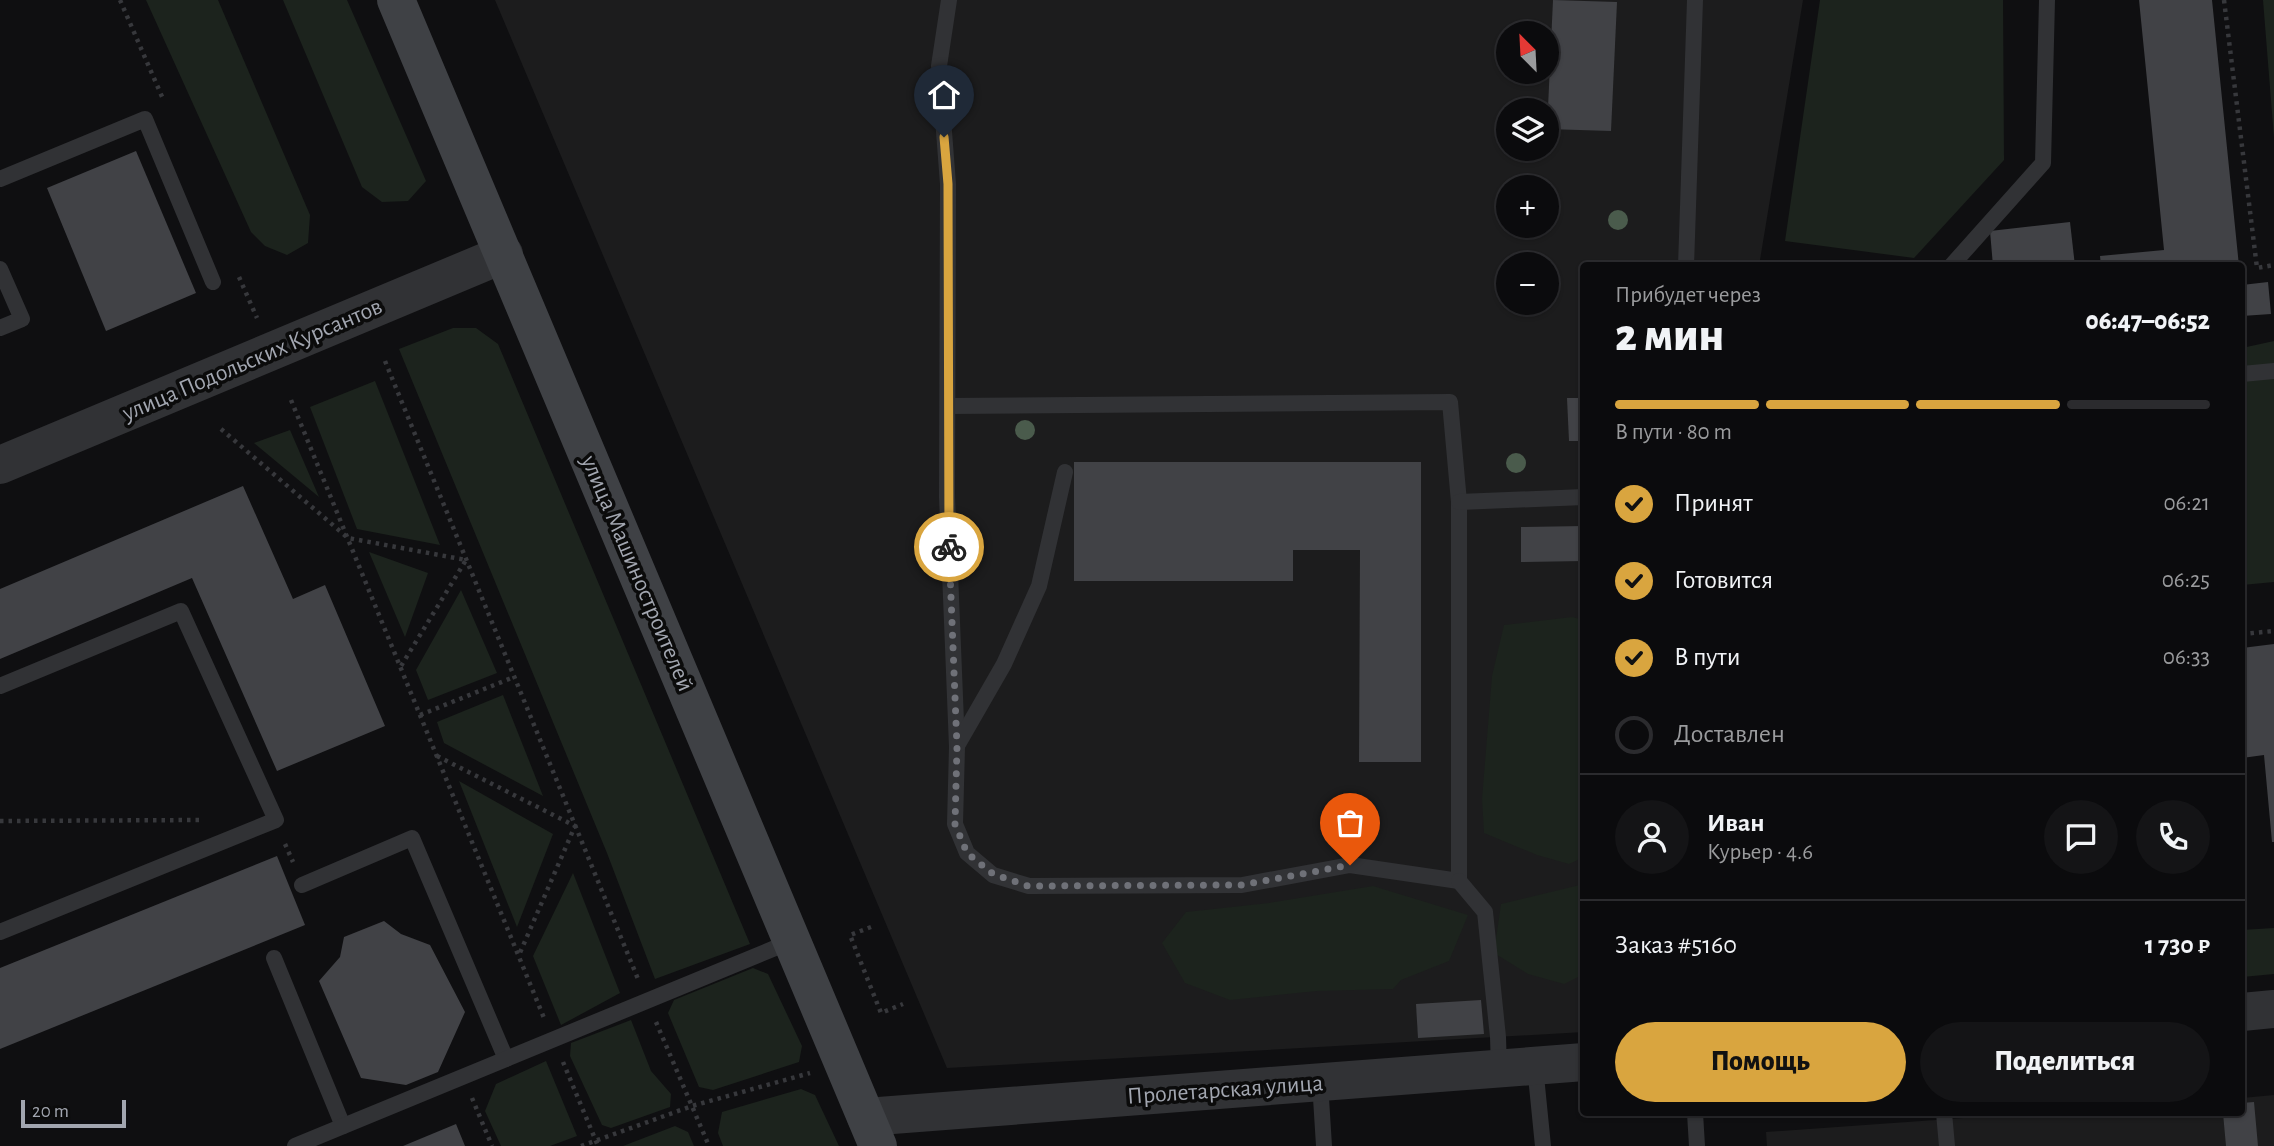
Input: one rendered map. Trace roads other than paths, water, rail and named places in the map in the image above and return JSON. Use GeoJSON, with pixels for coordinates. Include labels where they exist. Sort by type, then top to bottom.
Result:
{"type":"FeatureCollection","features":[{"type":"Feature","properties":{"kind":"main road","name":"улица Машиностроителей"},"geometry":{"type":"LineString","coordinates":[[396,0],[872,1132]]}},
{"type":"Feature","properties":{"kind":"street","name":"улица Подольских Курсантов"},"geometry":{"type":"LineString","coordinates":[[0,464],[504,254]]}},
{"type":"Feature","properties":{"kind":"street"},"geometry":{"type":"LineString","coordinates":[[2245,1012],[2274,1009]]}},
{"type":"Feature","properties":{"kind":"street","name":"Пролетарская улица"},"geometry":{"type":"LineString","coordinates":[[872,1132],[1320,1082],[1580,1062]]}},
{"type":"Feature","properties":{"kind":"lane"},"geometry":{"type":"LineString","coordinates":[[949,0],[939,66],[948,184],[947,497],[957,747],[955,824],[967,853],[993,874],[1028,886],[1242,885],[1350,865],[1459,881]]}},
{"type":"Feature","properties":{"kind":"lane"},"geometry":{"type":"LineString","coordinates":[[1686,262],[1695,0]]}},
{"type":"Feature","properties":{"kind":"lane"},"geometry":{"type":"LineString","coordinates":[[1955,262],[2043,163],[2047,0]]}},
{"type":"Feature","properties":{"kind":"lane"},"geometry":{"type":"LineString","coordinates":[[0,179],[145,119],[213,282]]}},
{"type":"Feature","properties":{"kind":"lane"},"geometry":{"type":"LineString","coordinates":[[0,269],[22,319],[0,328]]}},
{"type":"Feature","properties":{"kind":"lane"},"geometry":{"type":"LineString","coordinates":[[2245,374],[2274,371]]}},
{"type":"Feature","properties":{"kind":"lane"},"geometry":{"type":"LineString","coordinates":[[949,406],[1450,402],[1459,502],[1459,881],[1485,912],[1499,1037],[1517,1067],[1543,1146]]}},
{"type":"Feature","properties":{"kind":"lane"},"geometry":{"type":"LineString","coordinates":[[957,747],[1003,664],[1039,586],[1065,472]]}},
{"type":"Feature","properties":{"kind":"lane"},"geometry":{"type":"LineString","coordinates":[[1459,502],[1580,497]]}},
{"type":"Feature","properties":{"kind":"lane"},"geometry":{"type":"LineString","coordinates":[[0,686],[181,611],[276,820],[0,932]]}},
{"type":"Feature","properties":{"kind":"lane"},"geometry":{"type":"LineString","coordinates":[[302,886],[412,838],[506,1059]]}},
{"type":"Feature","properties":{"kind":"lane"},"geometry":{"type":"LineString","coordinates":[[295,1146],[793,941]]}},
{"type":"Feature","properties":{"kind":"lane"},"geometry":{"type":"LineString","coordinates":[[274,958],[343,1126]]}},
{"type":"Feature","properties":{"kind":"lane"},"geometry":{"type":"LineString","coordinates":[[1320,1082],[1324,1146]]}},
{"type":"Feature","properties":{"kind":"lane"},"geometry":{"type":"LineString","coordinates":[[1695,1116],[1698,1146]]}},
{"type":"Feature","properties":{"kind":"lane"},"geometry":{"type":"LineString","coordinates":[[1944,1116],[1947,1146]]}}]}
